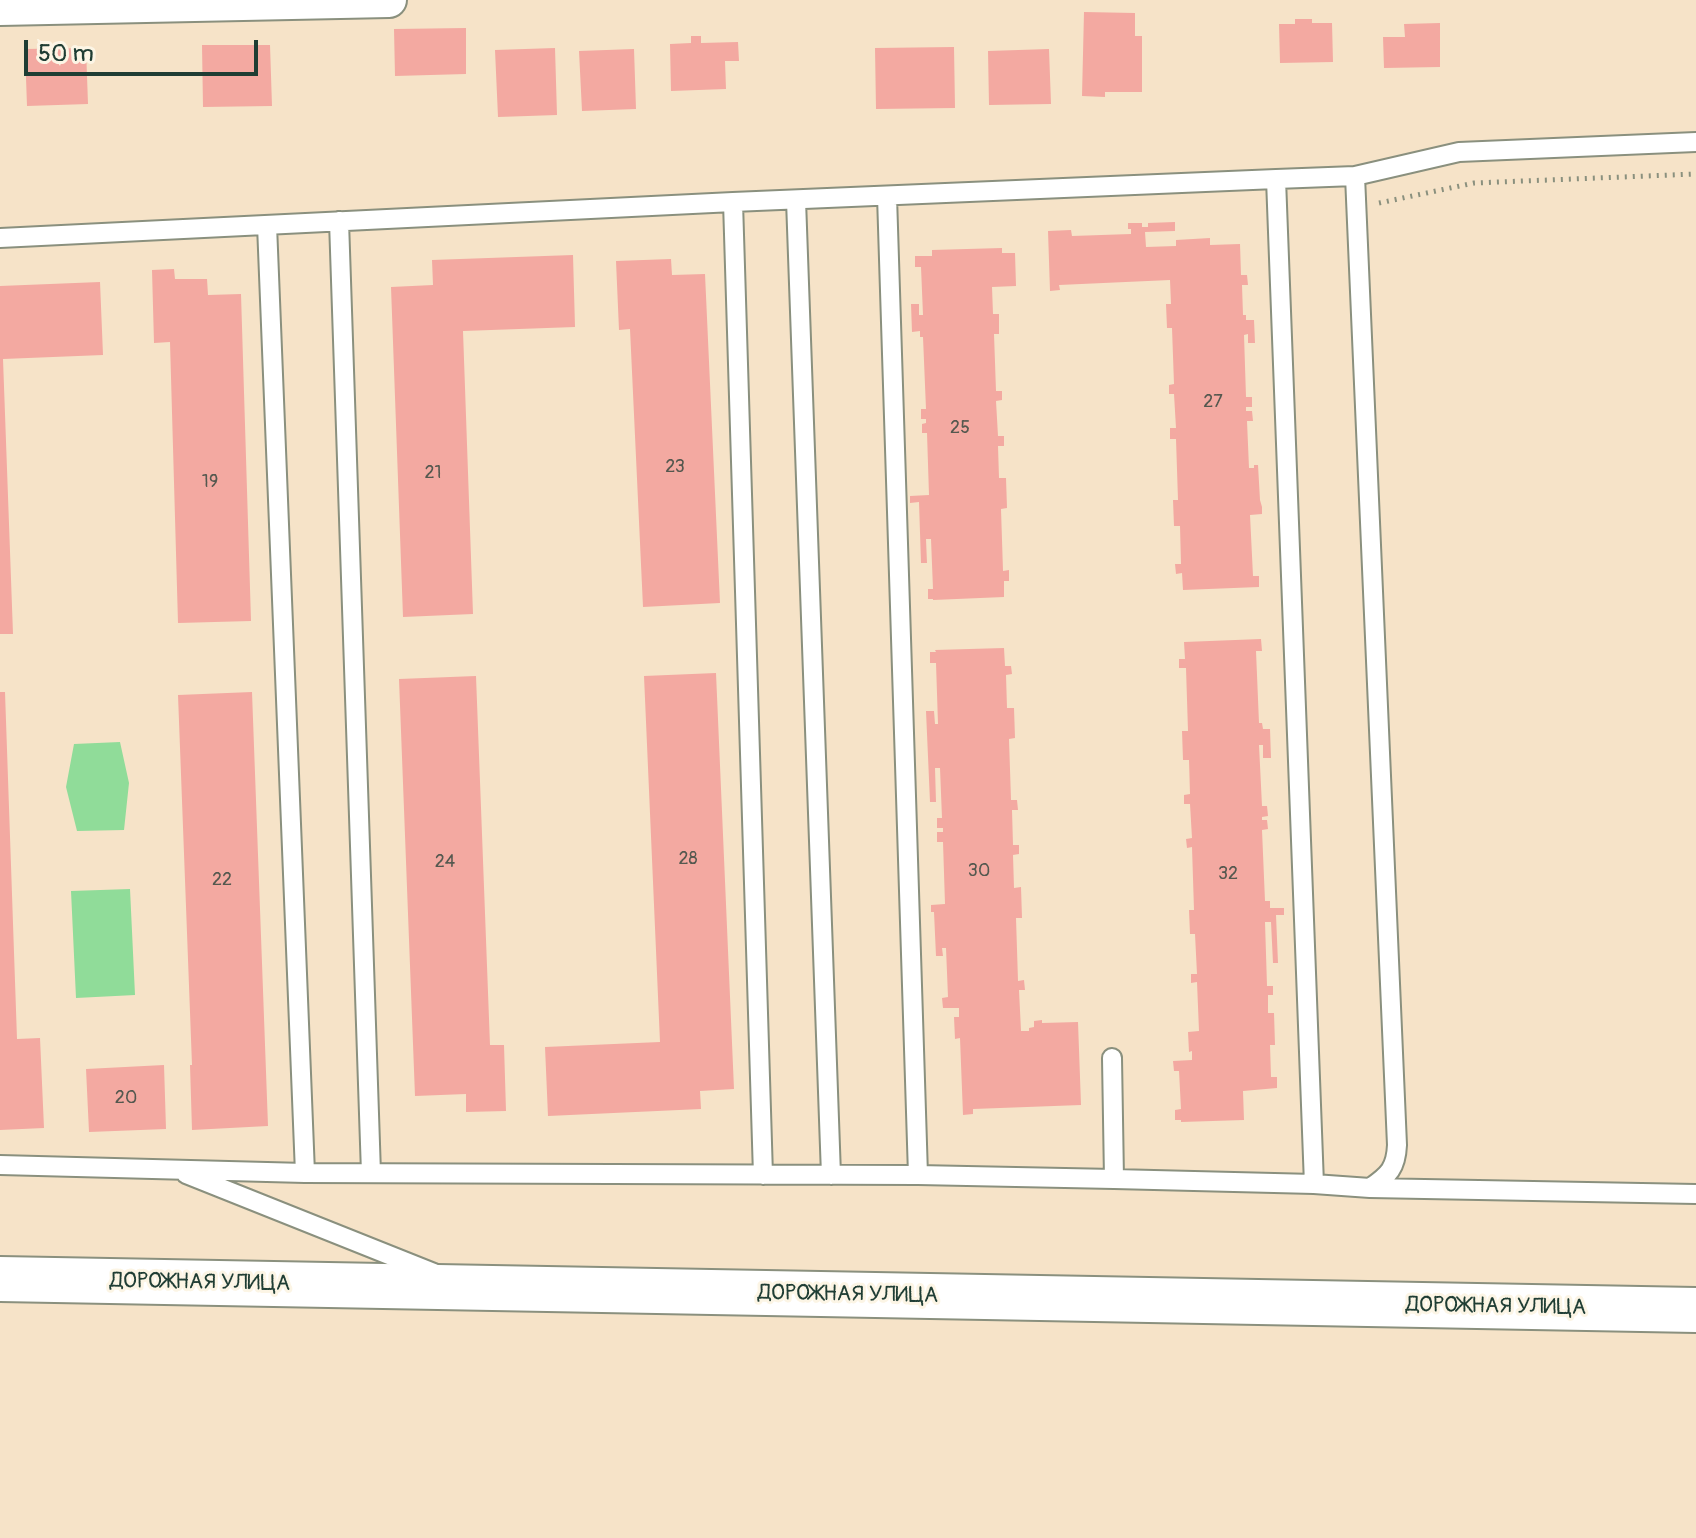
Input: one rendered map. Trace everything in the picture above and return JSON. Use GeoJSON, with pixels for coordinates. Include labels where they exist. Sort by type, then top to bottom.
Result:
{"type":"FeatureCollection","features":[{"type":"Feature","properties":{"kind":"main road","name":"ДОРОЖНАЯ УЛИЦА"},"geometry":{"type":"LineString","coordinates":[[0,1279],[1696,1310]]}},
{"type":"Feature","properties":{"kind":"street"},"geometry":{"type":"LineString","coordinates":[[0,8],[389,0]]}},
{"type":"Feature","properties":{"kind":"lane"},"geometry":{"type":"LineString","coordinates":[[0,238],[733,202],[1355,176],[1459,152],[1696,142]]}},
{"type":"Feature","properties":{"kind":"lane"},"geometry":{"type":"LineString","coordinates":[[1355,176],[1397,1145],[1392,1170],[1370,1188]]}},
{"type":"Feature","properties":{"kind":"lane"},"geometry":{"type":"LineString","coordinates":[[1276,179],[1314,1184]]}},
{"type":"Feature","properties":{"kind":"lane"},"geometry":{"type":"LineString","coordinates":[[887,196],[918,1175]]}},
{"type":"Feature","properties":{"kind":"lane"},"geometry":{"type":"LineString","coordinates":[[796,200],[831,1175]]}},
{"type":"Feature","properties":{"kind":"lane"},"geometry":{"type":"LineString","coordinates":[[733,202],[763,1175]]}},
{"type":"Feature","properties":{"kind":"lane"},"geometry":{"type":"LineString","coordinates":[[339,221],[371,1173]]}},
{"type":"Feature","properties":{"kind":"lane"},"geometry":{"type":"LineString","coordinates":[[267,225],[305,1173]]}},
{"type":"Feature","properties":{"kind":"lane"},"geometry":{"type":"LineString","coordinates":[[1112,1058],[1114,1179]]}},
{"type":"Feature","properties":{"kind":"lane"},"geometry":{"type":"LineString","coordinates":[[0,1165],[305,1173],[918,1175],[1696,1194]]}},
{"type":"Feature","properties":{"kind":"lane"},"geometry":{"type":"LineString","coordinates":[[177,1170],[470,1288]]}},
{"type":"Feature","properties":{"kind":"path"},"geometry":{"type":"LineString","coordinates":[[1357,208],[1474,183],[1696,174]]}},
{"type":"Feature","properties":{"kind":"green space"},"geometry":{"type":"Polygon","coordinates":[[[120,742],[129,783],[124,830],[77,831],[66,787],[74,744],[120,742]]]}},
{"type":"Feature","properties":{"kind":"green space"},"geometry":{"type":"Polygon","coordinates":[[[130,889],[135,995],[76,998],[71,891],[130,889]]]}},
{"type":"Feature","properties":{"kind":"building"},"geometry":{"type":"Polygon","coordinates":[[[1084,12],[1135,13],[1135,36],[1142,36],[1142,92],[1105,92],[1105,97],[1082,96],[1084,12]]]}},
{"type":"Feature","properties":{"kind":"building"},"geometry":{"type":"Polygon","coordinates":[[[1295,19],[1332,23],[1333,62],[1280,63],[1279,24],[1295,24],[1295,19]]]}},
{"type":"Feature","properties":{"kind":"building"},"geometry":{"type":"Polygon","coordinates":[[[1440,23],[1440,67],[1384,68],[1383,37],[1405,37],[1404,24],[1440,23]]]}},
{"type":"Feature","properties":{"kind":"building"},"geometry":{"type":"Polygon","coordinates":[[[466,28],[466,74],[395,76],[394,29],[466,28]]]}},
{"type":"Feature","properties":{"kind":"building"},"geometry":{"type":"Polygon","coordinates":[[[691,36],[701,36],[701,43],[738,42],[739,61],[725,61],[726,89],[671,91],[670,44],[691,43],[691,36]]]}},
{"type":"Feature","properties":{"kind":"building"},"geometry":{"type":"Polygon","coordinates":[[[202,45],[270,45],[272,106],[203,107],[202,45]]]}},
{"type":"Feature","properties":{"kind":"building"},"geometry":{"type":"Polygon","coordinates":[[[954,47],[955,108],[876,109],[875,48],[954,47]]]}},
{"type":"Feature","properties":{"kind":"building"},"geometry":{"type":"Polygon","coordinates":[[[86,48],[88,104],[27,106],[25,49],[86,48]]]}},
{"type":"Feature","properties":{"kind":"building"},"geometry":{"type":"Polygon","coordinates":[[[555,48],[557,115],[498,117],[495,50],[555,48]]]}},
{"type":"Feature","properties":{"kind":"building"},"geometry":{"type":"Polygon","coordinates":[[[634,49],[636,109],[582,111],[579,51],[634,49]]]}},
{"type":"Feature","properties":{"kind":"building"},"geometry":{"type":"Polygon","coordinates":[[[1049,49],[1051,104],[989,105],[988,51],[1049,49]]]}},
{"type":"Feature","properties":{"kind":"building"},"geometry":{"type":"Polygon","coordinates":[[[1175,222],[1175,231],[1145,232],[1146,247],[1176,246],[1176,240],[1210,238],[1210,245],[1240,244],[1241,275],[1247,275],[1248,285],[1242,285],[1243,315],[1246,315],[1246,320],[1254,320],[1255,343],[1248,343],[1248,334],[1244,335],[1246,397],[1252,397],[1252,407],[1246,407],[1246,411],[1252,411],[1253,421],[1247,421],[1249,468],[1258,465],[1262,507],[1262,514],[1250,515],[1253,576],[1259,576],[1259,587],[1183,590],[1182,573],[1176,574],[1175,564],[1181,564],[1180,526],[1174,526],[1173,500],[1178,500],[1176,439],[1170,439],[1170,428],[1176,428],[1174,394],[1169,394],[1169,385],[1174,384],[1172,328],[1167,328],[1166,304],[1171,304],[1170,280],[1059,285],[1060,290],[1050,291],[1048,231],[1071,230],[1072,236],[1131,234],[1128,223],[1142,223],[1142,227],[1148,227],[1148,223],[1175,222]]]}},
{"type":"Feature","properties":{"kind":"building"},"geometry":{"type":"Polygon","coordinates":[[[1002,248],[1002,253],[1015,253],[1016,286],[992,287],[993,314],[999,314],[999,334],[994,334],[996,391],[1002,391],[1002,400],[996,401],[998,436],[1004,436],[1004,446],[998,446],[999,478],[1006,478],[1007,508],[1001,509],[1003,571],[1009,570],[1009,581],[1004,581],[1004,597],[928,599],[928,589],[933,589],[931,539],[926,539],[927,563],[921,563],[919,502],[910,503],[910,496],[929,495],[927,433],[922,433],[922,424],[926,423],[926,419],[921,419],[921,409],[926,409],[923,337],[920,337],[920,331],[912,332],[911,304],[919,304],[919,315],[923,315],[921,267],[915,267],[915,256],[932,256],[932,250],[1002,248]]]}},
{"type":"Feature","properties":{"kind":"building"},"geometry":{"type":"Polygon","coordinates":[[[573,255],[575,327],[463,331],[473,614],[403,617],[391,287],[433,285],[432,260],[573,255]]]}},
{"type":"Feature","properties":{"kind":"building"},"geometry":{"type":"Polygon","coordinates":[[[671,259],[672,275],[705,274],[720,603],[643,607],[630,329],[619,330],[616,261],[671,259]]]}},
{"type":"Feature","properties":{"kind":"building"},"geometry":{"type":"Polygon","coordinates":[[[174,269],[175,279],[207,279],[208,295],[241,294],[251,621],[178,623],[170,342],[154,343],[152,270],[174,269]]]}},
{"type":"Feature","properties":{"kind":"building"},"geometry":{"type":"Polygon","coordinates":[[[100,282],[103,355],[3,359],[13,634],[0,634],[0,286],[100,282]]]}},
{"type":"Feature","properties":{"kind":"building"},"geometry":{"type":"Polygon","coordinates":[[[1261,639],[1262,651],[1256,651],[1259,723],[1262,723],[1263,729],[1270,729],[1271,758],[1263,758],[1263,745],[1259,745],[1262,806],[1267,806],[1268,816],[1262,817],[1262,820],[1267,820],[1268,829],[1262,830],[1265,901],[1270,901],[1270,908],[1284,908],[1284,915],[1276,915],[1278,963],[1273,963],[1271,922],[1265,922],[1267,986],[1273,986],[1273,995],[1268,995],[1268,1013],[1274,1013],[1275,1045],[1270,1045],[1271,1077],[1277,1077],[1277,1088],[1243,1091],[1244,1120],[1181,1122],[1175,1120],[1175,1110],[1181,1109],[1179,1071],[1174,1071],[1173,1061],[1192,1060],[1188,1032],[1199,1031],[1197,982],[1191,983],[1191,974],[1197,974],[1195,934],[1190,934],[1189,910],[1194,910],[1192,847],[1187,848],[1186,839],[1192,838],[1190,804],[1184,804],[1184,795],[1190,794],[1189,760],[1183,760],[1182,731],[1188,731],[1186,668],[1179,668],[1179,659],[1185,659],[1184,642],[1261,639]]]}},
{"type":"Feature","properties":{"kind":"building"},"geometry":{"type":"Polygon","coordinates":[[[1004,648],[1005,666],[1011,666],[1012,674],[1006,675],[1007,708],[1014,708],[1015,738],[1009,739],[1011,800],[1017,800],[1018,810],[1012,810],[1013,845],[1019,845],[1019,854],[1013,855],[1014,888],[1021,887],[1022,918],[1016,918],[1018,981],[1024,980],[1025,990],[1019,990],[1021,1031],[1029,1031],[1034,1027],[1034,1021],[1078,1022],[1081,1105],[973,1109],[973,1114],[963,1115],[960,1038],[955,1039],[954,1017],[959,1017],[959,1008],[943,1008],[942,998],[948,997],[946,948],[942,948],[943,956],[936,956],[934,912],[931,912],[931,905],[945,904],[943,842],[937,842],[937,832],[943,832],[943,828],[937,828],[937,818],[942,818],[940,768],[935,768],[936,802],[930,802],[926,711],[934,711],[935,724],[938,724],[936,663],[930,663],[930,652],[1004,648]]]}},
{"type":"Feature","properties":{"kind":"building"},"geometry":{"type":"Polygon","coordinates":[[[716,673],[734,1089],[700,1091],[701,1109],[548,1116],[545,1047],[660,1042],[644,676],[716,673]]]}},
{"type":"Feature","properties":{"kind":"building"},"geometry":{"type":"Polygon","coordinates":[[[476,676],[490,1045],[504,1045],[506,1111],[466,1112],[466,1094],[415,1096],[399,679],[476,676]]]}},
{"type":"Feature","properties":{"kind":"building"},"geometry":{"type":"Polygon","coordinates":[[[0,692],[5,692],[17,1039],[40,1038],[44,1128],[0,1130],[0,692]]]}},
{"type":"Feature","properties":{"kind":"building"},"geometry":{"type":"Polygon","coordinates":[[[252,692],[268,1126],[192,1130],[178,695],[252,692]]]}},
{"type":"Feature","properties":{"kind":"building"},"geometry":{"type":"Polygon","coordinates":[[[164,1065],[166,1129],[89,1132],[86,1069],[164,1065]]]}}]}
